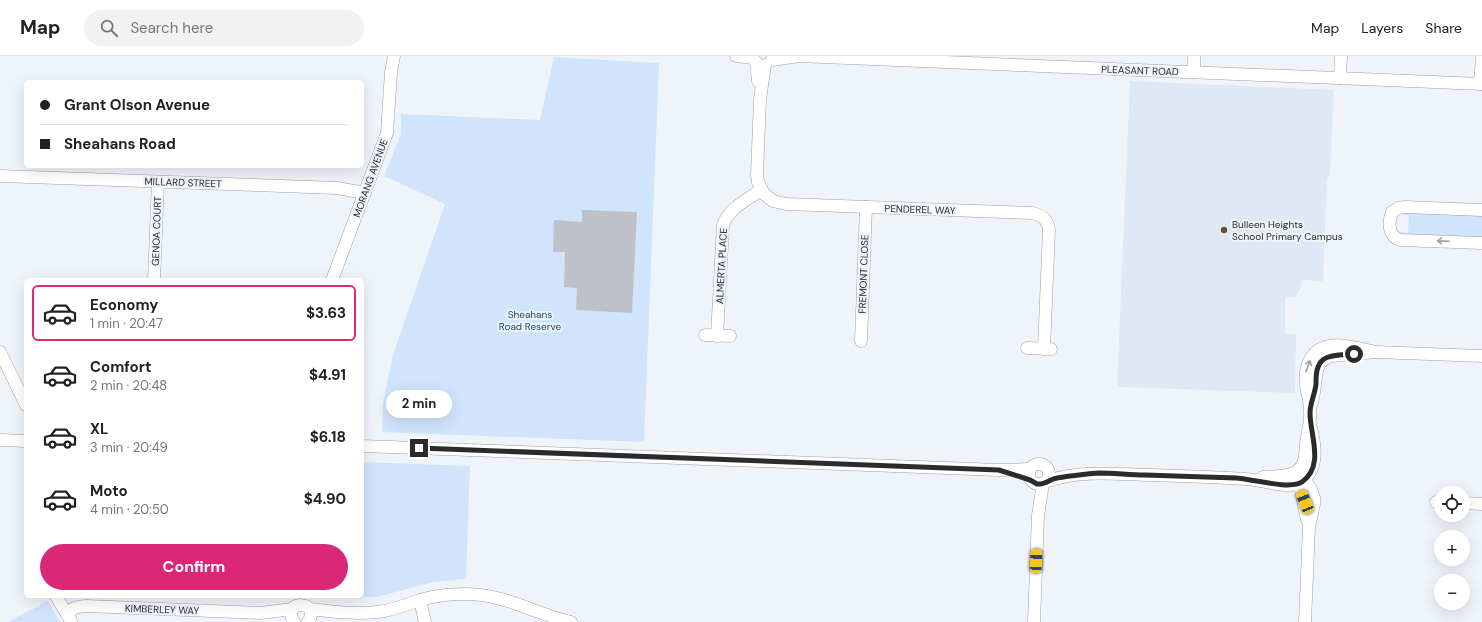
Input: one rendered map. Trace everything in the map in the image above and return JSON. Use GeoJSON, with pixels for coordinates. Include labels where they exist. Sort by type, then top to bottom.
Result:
{"type":"FeatureCollection","features":[{"type":"Feature","properties":{"kind":"street","name":"MORANG AVENUE"},"geometry":{"type":"LineString","coordinates":[[388,56],[391,72]]}},
{"type":"Feature","properties":{"kind":"street","name":"MORANG AVENUE"},"geometry":{"type":"LineString","coordinates":[[333,278],[387,133],[391,72],[394,56]]}},
{"type":"Feature","properties":{"kind":"street","name":"PLEASANT ROAD"},"geometry":{"type":"LineString","coordinates":[[736,56],[762,60],[799,56],[1043,61],[1190,72],[1481,84]]}},
{"type":"Feature","properties":{"kind":"street"},"geometry":{"type":"LineString","coordinates":[[1187,56],[1190,72]]}},
{"type":"Feature","properties":{"kind":"street"},"geometry":{"type":"LineString","coordinates":[[1190,72],[1194,56]]}},
{"type":"Feature","properties":{"kind":"street"},"geometry":{"type":"LineString","coordinates":[[1334,56],[1337,78]]}},
{"type":"Feature","properties":{"kind":"street"},"geometry":{"type":"LineString","coordinates":[[1337,78],[1341,56]]}},
{"type":"Feature","properties":{"kind":"street"},"geometry":{"type":"LineString","coordinates":[[1481,84],[1482,57]]}},
{"type":"Feature","properties":{"kind":"street"},"geometry":{"type":"LineString","coordinates":[[761,190],[757,176],[762,60]]}},
{"type":"Feature","properties":{"kind":"street","name":"MILLARD STREET"},"geometry":{"type":"LineString","coordinates":[[0,176],[337,188],[365,193]]}},
{"type":"Feature","properties":{"kind":"street","name":"GENOA COURT"},"geometry":{"type":"LineString","coordinates":[[154,278],[158,182]]}},
{"type":"Feature","properties":{"kind":"street","name":"PENDEREL WAY"},"geometry":{"type":"LineString","coordinates":[[761,190],[768,197],[779,203],[1037,214],[1045,219],[1049,229],[1048,349],[1027,348]]}},
{"type":"Feature","properties":{"kind":"street","name":"ALMERTA PLACE"},"geometry":{"type":"LineString","coordinates":[[718,336],[723,225],[725,219],[731,211],[761,190]]}},
{"type":"Feature","properties":{"kind":"street","name":"FREMONT CLOSE"},"geometry":{"type":"LineString","coordinates":[[861,341],[866,207]]}},
{"type":"Feature","properties":{"kind":"street"},"geometry":{"type":"LineString","coordinates":[[1482,210],[1398,208],[1394,210],[1390,216],[1390,230],[1392,236],[1400,240],[1482,243]]}},
{"type":"Feature","properties":{"kind":"street"},"geometry":{"type":"LineString","coordinates":[[705,335],[730,336]]}},
{"type":"Feature","properties":{"kind":"street"},"geometry":{"type":"LineString","coordinates":[[0,352],[24,401]]}},
{"type":"Feature","properties":{"kind":"street"},"geometry":{"type":"LineString","coordinates":[[1301,479],[1308,476],[1315,458],[1315,441],[1310,424],[1310,410],[1315,385],[1316,370],[1321,355],[1331,356],[1376,352],[1482,356]]}},
{"type":"Feature","properties":{"kind":"street"},"geometry":{"type":"LineString","coordinates":[[0,440],[24,442]]}},
{"type":"Feature","properties":{"kind":"street"},"geometry":{"type":"LineString","coordinates":[[364,446],[999,470],[1039,478],[1075,470],[1099,473],[1248,479],[1292,474],[1301,479],[1311,489],[1314,498],[1309,527],[1305,622]]}},
{"type":"Feature","properties":{"kind":"street"},"geometry":{"type":"LineString","coordinates":[[1034,622],[1039,478]]}},
{"type":"Feature","properties":{"kind":"street"},"geometry":{"type":"LineString","coordinates":[[1470,503],[1482,504]]}},
{"type":"Feature","properties":{"kind":"street","name":"KIMBERLEY WAY"},"geometry":{"type":"LineString","coordinates":[[70,619],[69,612],[74,608],[86,606],[260,613],[301,611],[341,613],[373,612],[439,596],[462,594],[490,596],[510,601],[551,617],[570,622]]}},
{"type":"Feature","properties":{"kind":"street","name":"KIMBERLEY WAY"},"geometry":{"type":"LineString","coordinates":[[57,598],[70,619]]}},
{"type":"Feature","properties":{"kind":"street"},"geometry":{"type":"LineString","coordinates":[[420,600],[425,622]]}},
{"type":"Feature","properties":{"kind":"shaded area","name":"Bulleen Heights School Primary Campus"},"geometry":{"type":"Polygon","coordinates":[[[1130,81],[1334,90],[1330,175],[1327,179],[1323,281],[1302,280],[1300,290],[1295,297],[1285,297],[1285,334],[1296,334],[1295,393],[1117,387],[1130,81]]]}},
{"type":"Feature","properties":{"kind":"green space","name":"Sheahans Road Reserve"},"geometry":{"type":"Polygon","coordinates":[[[554,57],[659,63],[644,442],[382,432],[383,403],[393,355],[445,204],[384,176],[401,134],[401,114],[540,120],[554,57]]]}},
{"type":"Feature","properties":{"kind":"green space"},"geometry":{"type":"Polygon","coordinates":[[[1398,214],[1482,214],[1482,239],[1401,236],[1398,232],[1408,233],[1409,215],[1398,214]]]}},
{"type":"Feature","properties":{"kind":"green space"},"geometry":{"type":"Polygon","coordinates":[[[364,462],[470,466],[466,579],[433,582],[377,597],[364,597],[364,462]]]}},
{"type":"Feature","properties":{"kind":"green space"},"geometry":{"type":"Polygon","coordinates":[[[48,601],[60,622],[8,622],[48,601]]]}},
{"type":"Feature","properties":{"kind":"building"},"geometry":{"type":"Polygon","coordinates":[[[582,210],[637,212],[632,313],[576,310],[577,288],[564,287],[565,252],[553,252],[554,220],[582,222],[582,210]]]}},
{"type":"Feature","properties":{"kind":"place","name":"Bulleen Heights School Primary Campus"},"geometry":{"type":"Point","coordinates":[1224,230]}},
{"type":"Feature","properties":{"kind":"route"},"geometry":{"type":"LineString","coordinates":[[419,448],[999,470],[1030,480],[1037,484],[1043,484],[1056,478],[1099,473],[1248,479],[1282,485],[1295,484],[1302,482],[1308,476],[1315,458],[1315,441],[1310,424],[1310,410],[1315,385],[1316,370],[1324,359],[1331,356],[1354,354]]}}]}
